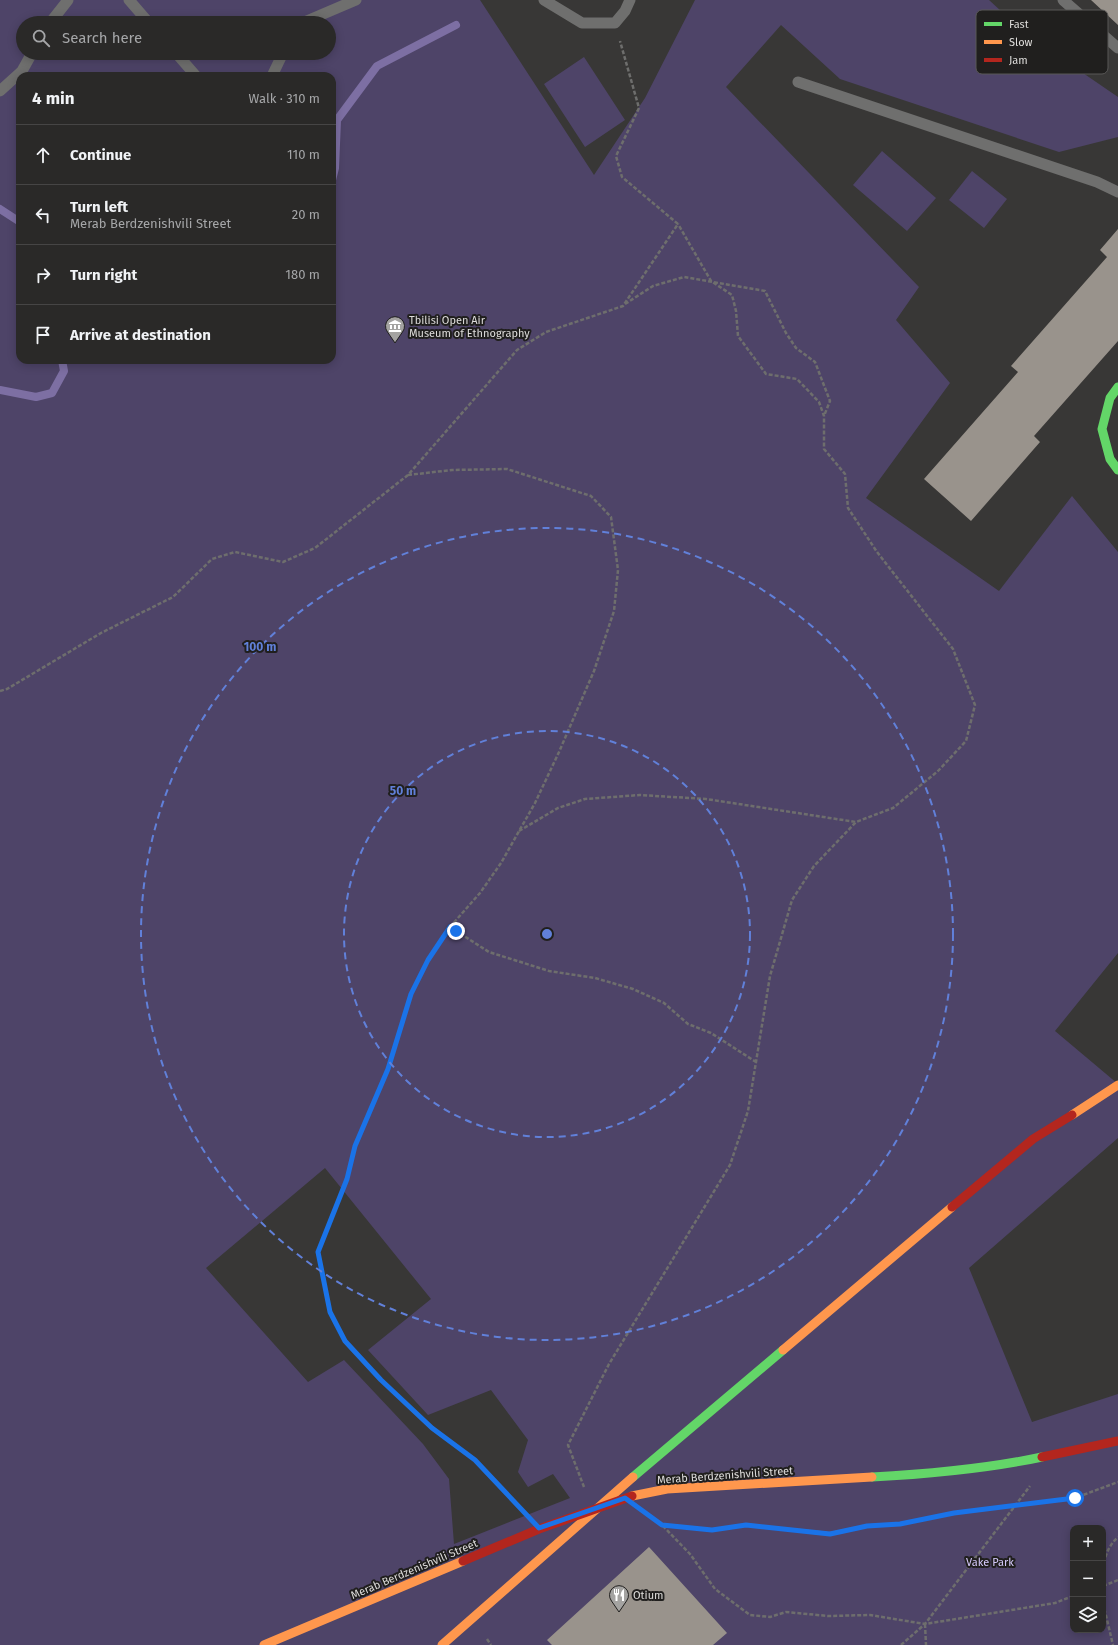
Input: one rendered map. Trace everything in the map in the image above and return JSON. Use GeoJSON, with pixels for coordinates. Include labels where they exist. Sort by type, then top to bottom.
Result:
{"type":"FeatureCollection","features":[{"type":"Feature","properties":{"kind":"street"},"geometry":{"type":"LineString","coordinates":[[1118,387],[1110,398],[1102,429],[1110,459],[1118,470]]}},
{"type":"Feature","properties":{"kind":"street"},"geometry":{"type":"LineString","coordinates":[[442,1645],[593,1511],[1033,1139],[1118,1085]]}},
{"type":"Feature","properties":{"kind":"street","name":"Merab Berdzenishvili Street"},"geometry":{"type":"LineString","coordinates":[[264,1645],[539,1528],[593,1511],[625,1498],[667,1489],[930,1474],[1011,1464],[1118,1441]]}},
{"type":"Feature","properties":{"kind":"lane"},"geometry":{"type":"LineString","coordinates":[[55,16],[68,0]]}},
{"type":"Feature","properties":{"kind":"lane"},"geometry":{"type":"LineString","coordinates":[[129,0],[143,16]]}},
{"type":"Feature","properties":{"kind":"lane"},"geometry":{"type":"LineString","coordinates":[[318,16],[356,0]]}},
{"type":"Feature","properties":{"kind":"lane"},"geometry":{"type":"LineString","coordinates":[[544,0],[582,23],[615,23],[625,11],[630,0]]}},
{"type":"Feature","properties":{"kind":"lane"},"geometry":{"type":"LineString","coordinates":[[556,0],[562,11]]}},
{"type":"Feature","properties":{"kind":"lane"},"geometry":{"type":"LineString","coordinates":[[1063,0],[1074,10]]}},
{"type":"Feature","properties":{"kind":"lane"},"geometry":{"type":"LineString","coordinates":[[1108,39],[1118,48]]}},
{"type":"Feature","properties":{"kind":"lane"},"geometry":{"type":"LineString","coordinates":[[21,72],[28,60]]}},
{"type":"Feature","properties":{"kind":"lane"},"geometry":{"type":"LineString","coordinates":[[182,60],[193,72]]}},
{"type":"Feature","properties":{"kind":"lane"},"geometry":{"type":"LineString","coordinates":[[274,72],[280,60]]}},
{"type":"Feature","properties":{"kind":"lane"},"geometry":{"type":"LineString","coordinates":[[0,91],[16,76]]}},
{"type":"Feature","properties":{"kind":"lane"},"geometry":{"type":"LineString","coordinates":[[798,82],[1096,182],[1118,192]]}},
{"type":"Feature","properties":{"kind":"path"},"geometry":{"type":"LineString","coordinates":[[593,1511],[568,1445],[609,1364],[730,1166],[748,1111],[770,976],[792,900],[814,866],[856,822],[893,808],[938,771],[966,741],[975,705],[953,649],[877,552],[848,508],[845,474],[824,449],[824,416],[819,402],[797,379],[766,374],[738,336],[736,311],[732,296],[711,281],[678,224],[622,177],[616,156],[639,108],[615,23]]}},
{"type":"Feature","properties":{"kind":"path"},"geometry":{"type":"LineString","coordinates":[[623,306],[678,224]]}},
{"type":"Feature","properties":{"kind":"path"},"geometry":{"type":"LineString","coordinates":[[0,691],[7,689],[101,634],[173,597],[212,559],[235,552],[283,562],[315,548],[408,475],[517,350],[546,332],[623,306],[653,286],[684,277],[765,291],[786,333],[796,348],[814,362],[830,401],[824,416]]}},
{"type":"Feature","properties":{"kind":"path"},"geometry":{"type":"LineString","coordinates":[[408,475],[452,470],[507,469],[590,496],[612,517],[618,570],[614,611],[594,671],[556,759],[535,803],[501,863],[484,887],[450,927],[428,960],[411,994],[388,1069],[355,1146],[347,1179],[318,1252],[330,1312],[345,1341],[381,1380],[432,1428],[475,1460],[539,1528]]}},
{"type":"Feature","properties":{"kind":"path"},"geometry":{"type":"LineString","coordinates":[[519,831],[558,808],[585,799],[640,795],[706,800],[856,822]]}},
{"type":"Feature","properties":{"kind":"path"},"geometry":{"type":"LineString","coordinates":[[450,927],[489,952],[549,971],[596,978],[633,989],[664,1003],[688,1024],[711,1033],[756,1062]]}},
{"type":"Feature","properties":{"kind":"path"},"geometry":{"type":"LineString","coordinates":[[901,1645],[924,1624],[1052,1456]]}},
{"type":"Feature","properties":{"kind":"path"},"geometry":{"type":"LineString","coordinates":[[662,1525],[712,1530],[746,1525],[830,1534],[867,1526],[900,1524],[954,1513],[1075,1498],[1118,1482]]}},
{"type":"Feature","properties":{"kind":"path"},"geometry":{"type":"LineString","coordinates":[[625,1498],[662,1525],[690,1554],[715,1589],[750,1616],[770,1617],[786,1612],[828,1616],[870,1615],[924,1624],[1055,1603],[1070,1597]]}},
{"type":"Feature","properties":{"kind":"path"},"geometry":{"type":"LineString","coordinates":[[1105,1561],[1106,1554],[1113,1542],[1118,1537]]}},
{"type":"Feature","properties":{"kind":"path"},"geometry":{"type":"LineString","coordinates":[[1106,1585],[1118,1580]]}},
{"type":"Feature","properties":{"kind":"path"},"geometry":{"type":"LineString","coordinates":[[1106,1616],[1113,1645]]}},
{"type":"Feature","properties":{"kind":"path"},"geometry":{"type":"LineString","coordinates":[[924,1624],[926,1645]]}},
{"type":"Feature","properties":{"kind":"green space","name":"Vake Park"},"geometry":{"type":"Polygon","coordinates":[[[0,0],[480,0],[594,175],[645,98],[695,0],[989,0],[1000,10],[976,10],[976,74],[1084,74],[1118,97],[1118,137],[1059,152],[840,79],[781,25],[726,87],[919,287],[896,320],[950,383],[866,498],[999,591],[1072,496],[1118,552],[1118,953],[1055,1031],[1118,1084],[1118,1138],[969,1268],[1032,1422],[1118,1394],[1118,1645],[0,1645],[0,0]],[[325,1168],[206,1268],[308,1382],[344,1360],[423,1444],[449,1479],[454,1544],[570,1498],[553,1474],[528,1487],[518,1472],[528,1440],[491,1390],[428,1415],[368,1350],[431,1299],[325,1168]]]}},
{"type":"Feature","properties":{"kind":"green space"},"geometry":{"type":"Polygon","coordinates":[[[584,57],[625,120],[585,147],[544,84],[584,57]]]}},
{"type":"Feature","properties":{"kind":"green space"},"geometry":{"type":"Polygon","coordinates":[[[882,151],[936,198],[907,231],[853,185],[882,151]]]}},
{"type":"Feature","properties":{"kind":"green space"},"geometry":{"type":"Polygon","coordinates":[[[972,171],[1007,199],[984,228],[949,200],[972,171]]]}},
{"type":"Feature","properties":{"kind":"building"},"geometry":{"type":"Polygon","coordinates":[[[1091,0],[1118,0],[1118,25],[1108,16],[1108,10],[1102,10],[1091,0]]]}},
{"type":"Feature","properties":{"kind":"building"},"geometry":{"type":"Polygon","coordinates":[[[1118,229],[1118,341],[1034,436],[1040,442],[971,521],[924,479],[1018,372],[1011,366],[1107,257],[1100,250],[1118,229]]]}},
{"type":"Feature","properties":{"kind":"building"},"geometry":{"type":"Polygon","coordinates":[[[649,1547],[727,1633],[713,1645],[552,1645],[547,1640],[649,1547]]]}},
{"type":"Feature","properties":{"kind":"waterway"},"geometry":{"type":"LineString","coordinates":[[336,144],[337,120],[377,66],[456,25]]}},
{"type":"Feature","properties":{"kind":"waterway"},"geometry":{"type":"LineString","coordinates":[[0,209],[16,219]]}},
{"type":"Feature","properties":{"kind":"waterway"},"geometry":{"type":"LineString","coordinates":[[0,390],[36,397],[52,393],[64,371],[63,364]]}},
{"type":"Feature","properties":{"kind":"traffic: fast"},"geometry":{"type":"LineString","coordinates":[[1118,387],[1110,398],[1102,429],[1110,459],[1118,470]]}},
{"type":"Feature","properties":{"kind":"traffic: fast"},"geometry":{"type":"LineString","coordinates":[[633,1477],[783,1350]]}},
{"type":"Feature","properties":{"kind":"traffic: fast"},"geometry":{"type":"LineString","coordinates":[[872,1477],[1000,1465],[1042,1457]]}},
{"type":"Feature","properties":{"kind":"traffic: slow"},"geometry":{"type":"LineString","coordinates":[[1072,1115],[1118,1085]]}},
{"type":"Feature","properties":{"kind":"traffic: slow"},"geometry":{"type":"LineString","coordinates":[[783,1350],[952,1207]]}},
{"type":"Feature","properties":{"kind":"traffic: slow"},"geometry":{"type":"LineString","coordinates":[[442,1645],[633,1477]]}},
{"type":"Feature","properties":{"kind":"traffic: slow"},"geometry":{"type":"LineString","coordinates":[[632,1496],[667,1489],[872,1477]]}},
{"type":"Feature","properties":{"kind":"traffic: slow"},"geometry":{"type":"LineString","coordinates":[[264,1645],[463,1561]]}},
{"type":"Feature","properties":{"kind":"traffic: jam"},"geometry":{"type":"LineString","coordinates":[[952,1207],[1033,1139],[1072,1115]]}},
{"type":"Feature","properties":{"kind":"traffic: jam"},"geometry":{"type":"LineString","coordinates":[[1042,1457],[1118,1441]]}},
{"type":"Feature","properties":{"kind":"traffic: jam"},"geometry":{"type":"LineString","coordinates":[[463,1561],[539,1529],[632,1496]]}},
{"type":"Feature","properties":{"kind":"place","name":"Tbilisi Open Air Museum of Ethnography"},"geometry":{"type":"Point","coordinates":[395,343]}},
{"type":"Feature","properties":{"kind":"place","name":"Otium"},"geometry":{"type":"Point","coordinates":[619,1612]}},
{"type":"Feature","properties":{"kind":"route"},"geometry":{"type":"LineString","coordinates":[[456,931],[450,927],[428,960],[411,994],[400,1034],[388,1069],[355,1146],[347,1179],[318,1252],[330,1312],[345,1341],[381,1380],[432,1428],[475,1460],[539,1528],[593,1511],[625,1498],[662,1525],[712,1530],[746,1525],[830,1534],[867,1526],[900,1524],[954,1513],[1075,1498]]}}]}
